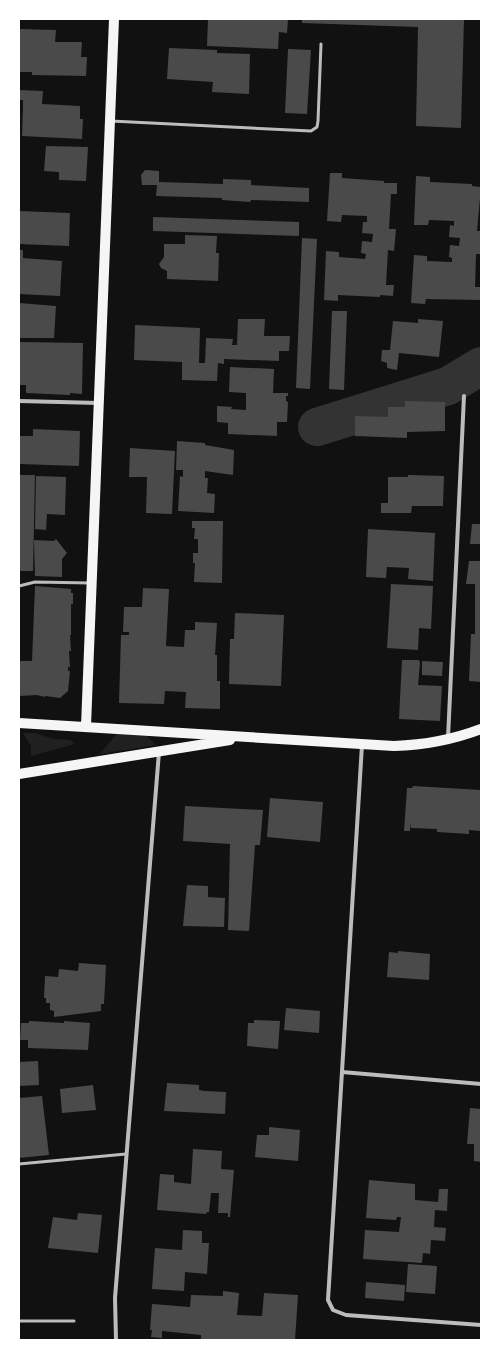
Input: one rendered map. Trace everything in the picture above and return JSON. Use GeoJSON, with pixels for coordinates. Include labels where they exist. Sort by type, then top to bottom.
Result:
{"type":"FeatureCollection","features":[{"type":"Feature","properties":{"kind":"main road"},"geometry":{"type":"LineString","coordinates":[[86,726],[114,19]]}},
{"type":"Feature","properties":{"kind":"main road"},"geometry":{"type":"LineString","coordinates":[[19,723],[362,744],[419,745],[448,740],[481,729]]}},
{"type":"Feature","properties":{"kind":"main road"},"geometry":{"type":"LineString","coordinates":[[19,774],[248,737]]}},
{"type":"Feature","properties":{"kind":"street"},"geometry":{"type":"LineString","coordinates":[[448,740],[464,396]]}},
{"type":"Feature","properties":{"kind":"street"},"geometry":{"type":"LineString","coordinates":[[19,401],[99,404]]}},
{"type":"Feature","properties":{"kind":"street"},"geometry":{"type":"LineString","coordinates":[[362,744],[328,1300],[333,1310],[346,1315],[481,1325]]}},
{"type":"Feature","properties":{"kind":"street"},"geometry":{"type":"LineString","coordinates":[[116,1340],[115,1298],[159,751]]}},
{"type":"Feature","properties":{"kind":"street"},"geometry":{"type":"LineString","coordinates":[[342,1072],[481,1084]]}},
{"type":"Feature","properties":{"kind":"lane"},"geometry":{"type":"LineString","coordinates":[[110,121],[311,130],[317,127],[318,121],[321,44]]}},
{"type":"Feature","properties":{"kind":"lane"},"geometry":{"type":"LineString","coordinates":[[19,586],[36,582],[91,583]]}},
{"type":"Feature","properties":{"kind":"lane"},"geometry":{"type":"LineString","coordinates":[[19,1164],[126,1154]]}},
{"type":"Feature","properties":{"kind":"lane"},"geometry":{"type":"LineString","coordinates":[[19,1321],[74,1321]]}},
{"type":"Feature","properties":{"kind":"shaded area"},"geometry":{"type":"Polygon","coordinates":[[[23,733],[36,733],[53,739],[70,740],[75,744],[31,756],[31,746],[23,733]]]}},
{"type":"Feature","properties":{"kind":"shaded area"},"geometry":{"type":"Polygon","coordinates":[[[117,733],[145,734],[156,745],[100,754],[117,733]]]}},
{"type":"Feature","properties":{"kind":"building"},"geometry":{"type":"Polygon","coordinates":[[[208,19],[288,19],[287,33],[279,32],[278,49],[207,46],[208,19]]]}},
{"type":"Feature","properties":{"kind":"building"},"geometry":{"type":"Polygon","coordinates":[[[302,19],[464,19],[461,128],[416,126],[418,27],[302,23],[302,19]]]}},
{"type":"Feature","properties":{"kind":"building"},"geometry":{"type":"Polygon","coordinates":[[[19,29],[56,30],[55,42],[82,42],[81,57],[87,57],[86,76],[32,75],[32,72],[20,72],[19,29]]]}},
{"type":"Feature","properties":{"kind":"building"},"geometry":{"type":"Polygon","coordinates":[[[169,48],[217,50],[217,53],[250,54],[249,94],[212,92],[213,82],[167,79],[169,48]]]}},
{"type":"Feature","properties":{"kind":"building"},"geometry":{"type":"Polygon","coordinates":[[[288,49],[311,50],[307,114],[285,113],[288,49]]]}},
{"type":"Feature","properties":{"kind":"building"},"geometry":{"type":"Polygon","coordinates":[[[19,90],[43,91],[42,104],[80,106],[80,119],[83,119],[82,139],[22,136],[23,100],[19,100],[19,90]]]}},
{"type":"Feature","properties":{"kind":"building"},"geometry":{"type":"Polygon","coordinates":[[[46,146],[88,147],[86,181],[59,180],[59,172],[44,171],[46,146]]]}},
{"type":"Feature","properties":{"kind":"building"},"geometry":{"type":"Polygon","coordinates":[[[145,170],[159,171],[159,182],[223,184],[223,179],[251,180],[251,185],[309,188],[309,202],[251,200],[250,202],[222,200],[222,198],[156,196],[157,185],[142,185],[141,175],[145,170]]]}},
{"type":"Feature","properties":{"kind":"building"},"geometry":{"type":"Polygon","coordinates":[[[330,173],[342,173],[342,178],[397,183],[397,194],[391,194],[389,229],[396,229],[394,251],[388,250],[386,285],[394,285],[393,296],[380,295],[380,297],[338,295],[338,301],[324,300],[326,251],[339,252],[339,257],[365,259],[366,254],[361,253],[362,241],[372,242],[373,234],[362,233],[363,222],[367,222],[367,216],[342,215],[341,222],[327,221],[330,173]]]}},
{"type":"Feature","properties":{"kind":"building"},"geometry":{"type":"Polygon","coordinates":[[[416,176],[430,177],[430,182],[472,184],[472,186],[481,187],[477,231],[481,231],[481,254],[476,254],[475,287],[481,287],[481,300],[426,299],[425,304],[411,303],[414,255],[427,256],[427,261],[452,262],[452,258],[449,257],[450,245],[459,246],[460,238],[449,237],[450,225],[454,226],[454,221],[429,220],[428,225],[414,225],[416,176]]]}},
{"type":"Feature","properties":{"kind":"building"},"geometry":{"type":"Polygon","coordinates":[[[19,211],[70,213],[69,246],[19,244],[19,211]]]}},
{"type":"Feature","properties":{"kind":"building"},"geometry":{"type":"Polygon","coordinates":[[[153,217],[299,222],[299,236],[153,231],[153,217]]]}},
{"type":"Feature","properties":{"kind":"building"},"geometry":{"type":"Polygon","coordinates":[[[185,235],[217,236],[216,253],[219,253],[218,281],[167,279],[167,271],[161,268],[159,264],[164,257],[164,244],[185,244],[185,235]]]}},
{"type":"Feature","properties":{"kind":"building"},"geometry":{"type":"Polygon","coordinates":[[[302,238],[317,239],[310,389],[296,388],[302,238]]]}},
{"type":"Feature","properties":{"kind":"building"},"geometry":{"type":"Polygon","coordinates":[[[19,250],[23,250],[23,258],[62,261],[60,296],[19,294],[19,250]]]}},
{"type":"Feature","properties":{"kind":"building"},"geometry":{"type":"Polygon","coordinates":[[[19,303],[56,306],[54,338],[19,338],[19,303]]]}},
{"type":"Feature","properties":{"kind":"building"},"geometry":{"type":"Polygon","coordinates":[[[332,311],[347,311],[344,390],[329,389],[332,311]]]}},
{"type":"Feature","properties":{"kind":"building"},"geometry":{"type":"Polygon","coordinates":[[[238,319],[265,319],[264,336],[290,336],[289,351],[279,351],[279,361],[224,359],[224,364],[218,363],[217,381],[182,380],[182,362],[134,360],[135,325],[200,328],[199,363],[205,363],[206,338],[233,339],[232,345],[237,345],[238,319]]]}},
{"type":"Feature","properties":{"kind":"building"},"geometry":{"type":"Polygon","coordinates":[[[418,319],[443,321],[439,357],[399,353],[397,370],[387,368],[387,363],[381,361],[382,350],[390,350],[393,321],[418,323],[418,319]]]}},
{"type":"Feature","properties":{"kind":"building"},"geometry":{"type":"Polygon","coordinates":[[[19,342],[83,343],[82,394],[70,393],[70,395],[26,393],[26,385],[19,385],[19,342]]]}},
{"type":"Feature","properties":{"kind":"building"},"geometry":{"type":"Polygon","coordinates":[[[230,367],[274,369],[273,393],[288,393],[288,396],[286,396],[286,401],[288,402],[287,422],[277,422],[277,436],[228,434],[228,423],[217,422],[217,406],[246,410],[246,393],[229,392],[230,367]]]}},
{"type":"Feature","properties":{"kind":"building"},"geometry":{"type":"Polygon","coordinates":[[[405,401],[445,402],[445,431],[407,432],[407,438],[355,436],[355,416],[388,417],[388,407],[405,407],[405,401]]]}},
{"type":"Feature","properties":{"kind":"building"},"geometry":{"type":"Polygon","coordinates":[[[33,429],[80,431],[79,466],[19,464],[19,436],[33,436],[33,429]]]}},
{"type":"Feature","properties":{"kind":"building"},"geometry":{"type":"Polygon","coordinates":[[[177,441],[205,443],[205,445],[234,450],[233,475],[205,471],[205,478],[208,478],[207,493],[215,494],[214,513],[178,511],[180,476],[183,477],[183,470],[176,470],[177,441]]]}},
{"type":"Feature","properties":{"kind":"building"},"geometry":{"type":"Polygon","coordinates":[[[130,448],[175,451],[172,514],[146,513],[147,477],[129,477],[130,448]]]}},
{"type":"Feature","properties":{"kind":"building"},"geometry":{"type":"Polygon","coordinates":[[[19,475],[35,475],[33,571],[19,571],[19,475]]]}},
{"type":"Feature","properties":{"kind":"building"},"geometry":{"type":"Polygon","coordinates":[[[408,475],[444,476],[443,506],[412,506],[411,513],[381,513],[381,503],[388,503],[388,477],[408,477],[408,475]]]}},
{"type":"Feature","properties":{"kind":"building"},"geometry":{"type":"Polygon","coordinates":[[[36,476],[66,477],[65,515],[47,514],[46,530],[35,529],[36,476]]]}},
{"type":"Feature","properties":{"kind":"building"},"geometry":{"type":"Polygon","coordinates":[[[192,521],[223,521],[222,583],[194,582],[195,563],[193,563],[193,553],[198,553],[198,539],[194,539],[195,528],[192,528],[192,521]]]}},
{"type":"Feature","properties":{"kind":"building"},"geometry":{"type":"Polygon","coordinates":[[[472,524],[481,524],[481,544],[470,544],[472,524]]]}},
{"type":"Feature","properties":{"kind":"building"},"geometry":{"type":"Polygon","coordinates":[[[368,529],[435,533],[433,581],[408,579],[409,568],[387,567],[386,578],[366,577],[368,529]]]}},
{"type":"Feature","properties":{"kind":"building"},"geometry":{"type":"Polygon","coordinates":[[[56,539],[67,553],[62,559],[62,577],[35,576],[34,540],[54,541],[56,539]]]}},
{"type":"Feature","properties":{"kind":"building"},"geometry":{"type":"Polygon","coordinates":[[[469,561],[481,561],[481,682],[469,681],[471,634],[475,634],[475,584],[466,584],[469,561]]]}},
{"type":"Feature","properties":{"kind":"building"},"geometry":{"type":"Polygon","coordinates":[[[391,584],[433,586],[431,629],[419,628],[418,650],[387,648],[391,584]]]}},
{"type":"Feature","properties":{"kind":"building"},"geometry":{"type":"Polygon","coordinates":[[[35,586],[71,589],[71,593],[73,593],[73,604],[71,604],[71,651],[69,651],[70,667],[68,667],[68,671],[70,671],[68,691],[60,698],[37,695],[19,696],[20,661],[32,661],[35,586]]]}},
{"type":"Feature","properties":{"kind":"building"},"geometry":{"type":"Polygon","coordinates":[[[143,588],[169,589],[166,646],[184,647],[185,630],[195,630],[195,622],[217,623],[215,655],[217,655],[217,681],[220,681],[220,709],[185,708],[186,692],[165,691],[164,704],[119,703],[121,635],[129,635],[129,632],[123,632],[124,607],[142,607],[143,588]]]}},
{"type":"Feature","properties":{"kind":"building"},"geometry":{"type":"Polygon","coordinates":[[[235,613],[284,615],[281,686],[229,684],[230,639],[234,639],[235,613]]]}},
{"type":"Feature","properties":{"kind":"building"},"geometry":{"type":"Polygon","coordinates":[[[402,660],[419,660],[418,685],[442,686],[440,721],[399,719],[402,660]]]}},
{"type":"Feature","properties":{"kind":"building"},"geometry":{"type":"Polygon","coordinates":[[[422,661],[443,662],[442,676],[422,675],[422,661]]]}},
{"type":"Feature","properties":{"kind":"building"},"geometry":{"type":"Polygon","coordinates":[[[413,786],[481,790],[481,831],[469,830],[469,834],[437,832],[437,829],[411,828],[411,822],[410,831],[404,831],[407,788],[412,788],[413,786]]]}},
{"type":"Feature","properties":{"kind":"building"},"geometry":{"type":"Polygon","coordinates":[[[270,798],[323,802],[320,842],[267,837],[270,798]]]}},
{"type":"Feature","properties":{"kind":"building"},"geometry":{"type":"Polygon","coordinates":[[[185,806],[263,810],[260,845],[255,845],[249,931],[228,930],[230,844],[183,841],[185,806]]]}},
{"type":"Feature","properties":{"kind":"building"},"geometry":{"type":"Polygon","coordinates":[[[187,885],[208,886],[208,897],[225,898],[224,927],[183,926],[187,885]]]}},
{"type":"Feature","properties":{"kind":"building"},"geometry":{"type":"Polygon","coordinates":[[[398,951],[430,954],[429,980],[387,977],[389,952],[398,953],[398,951]]]}},
{"type":"Feature","properties":{"kind":"building"},"geometry":{"type":"Polygon","coordinates":[[[79,963],[106,965],[104,1004],[101,1004],[101,1011],[54,1017],[54,1011],[50,1010],[50,1003],[46,1003],[46,998],[44,998],[45,976],[58,977],[59,969],[78,971],[79,963]]]}},
{"type":"Feature","properties":{"kind":"building"},"geometry":{"type":"Polygon","coordinates":[[[286,1008],[320,1011],[319,1033],[284,1030],[286,1008]]]}},
{"type":"Feature","properties":{"kind":"building"},"geometry":{"type":"Polygon","coordinates":[[[254,1020],[280,1021],[278,1049],[247,1046],[248,1023],[254,1023],[254,1020]]]}},
{"type":"Feature","properties":{"kind":"building"},"geometry":{"type":"Polygon","coordinates":[[[29,1021],[90,1023],[88,1050],[28,1048],[28,1040],[20,1040],[21,1023],[29,1023],[29,1021]]]}},
{"type":"Feature","properties":{"kind":"building"},"geometry":{"type":"Polygon","coordinates":[[[38,1061],[39,1085],[19,1086],[19,1062],[38,1061]]]}},
{"type":"Feature","properties":{"kind":"building"},"geometry":{"type":"Polygon","coordinates":[[[167,1083],[199,1085],[199,1090],[226,1092],[225,1114],[164,1111],[167,1083]]]}},
{"type":"Feature","properties":{"kind":"building"},"geometry":{"type":"Polygon","coordinates":[[[93,1085],[96,1110],[62,1113],[60,1089],[93,1085]]]}},
{"type":"Feature","properties":{"kind":"building"},"geometry":{"type":"Polygon","coordinates":[[[42,1096],[49,1155],[19,1158],[19,1098],[42,1096]]]}},
{"type":"Feature","properties":{"kind":"building"},"geometry":{"type":"Polygon","coordinates":[[[470,1108],[481,1109],[481,1162],[474,1161],[474,1144],[467,1144],[470,1108]]]}},
{"type":"Feature","properties":{"kind":"building"},"geometry":{"type":"Polygon","coordinates":[[[269,1127],[300,1130],[298,1161],[255,1157],[257,1135],[269,1135],[269,1127]]]}},
{"type":"Feature","properties":{"kind":"building"},"geometry":{"type":"Polygon","coordinates":[[[193,1149],[222,1151],[221,1169],[234,1170],[230,1217],[228,1217],[228,1213],[218,1213],[219,1193],[211,1193],[209,1212],[206,1214],[157,1210],[160,1174],[174,1175],[174,1182],[191,1184],[193,1149]]]}},
{"type":"Feature","properties":{"kind":"building"},"geometry":{"type":"Polygon","coordinates":[[[369,1180],[415,1184],[415,1200],[438,1202],[439,1189],[448,1189],[447,1211],[435,1210],[434,1227],[446,1228],[445,1241],[431,1240],[430,1254],[423,1253],[422,1263],[363,1259],[365,1230],[399,1232],[401,1217],[397,1217],[396,1220],[366,1218],[369,1180]]]}},
{"type":"Feature","properties":{"kind":"building"},"geometry":{"type":"Polygon","coordinates":[[[78,1213],[102,1215],[98,1253],[48,1248],[53,1217],[77,1220],[78,1213]]]}},
{"type":"Feature","properties":{"kind":"building"},"geometry":{"type":"Polygon","coordinates":[[[183,1230],[202,1231],[202,1243],[209,1243],[207,1274],[185,1272],[184,1291],[152,1289],[155,1248],[182,1250],[183,1230]]]}},
{"type":"Feature","properties":{"kind":"building"},"geometry":{"type":"Polygon","coordinates":[[[408,1264],[437,1266],[435,1294],[406,1292],[408,1264]]]}},
{"type":"Feature","properties":{"kind":"building"},"geometry":{"type":"Polygon","coordinates":[[[366,1282],[405,1285],[404,1301],[365,1298],[366,1282]]]}},
{"type":"Feature","properties":{"kind":"building"},"geometry":{"type":"Polygon","coordinates":[[[223,1291],[239,1293],[237,1315],[262,1316],[264,1293],[298,1295],[295,1340],[201,1340],[201,1335],[162,1331],[162,1338],[151,1337],[152,1330],[150,1330],[152,1304],[190,1307],[191,1295],[223,1296],[223,1291]]]}},
{"type":"Feature","properties":{"kind":"waterway"},"geometry":{"type":"LineString","coordinates":[[317,427],[448,386],[481,366]]}}]}
